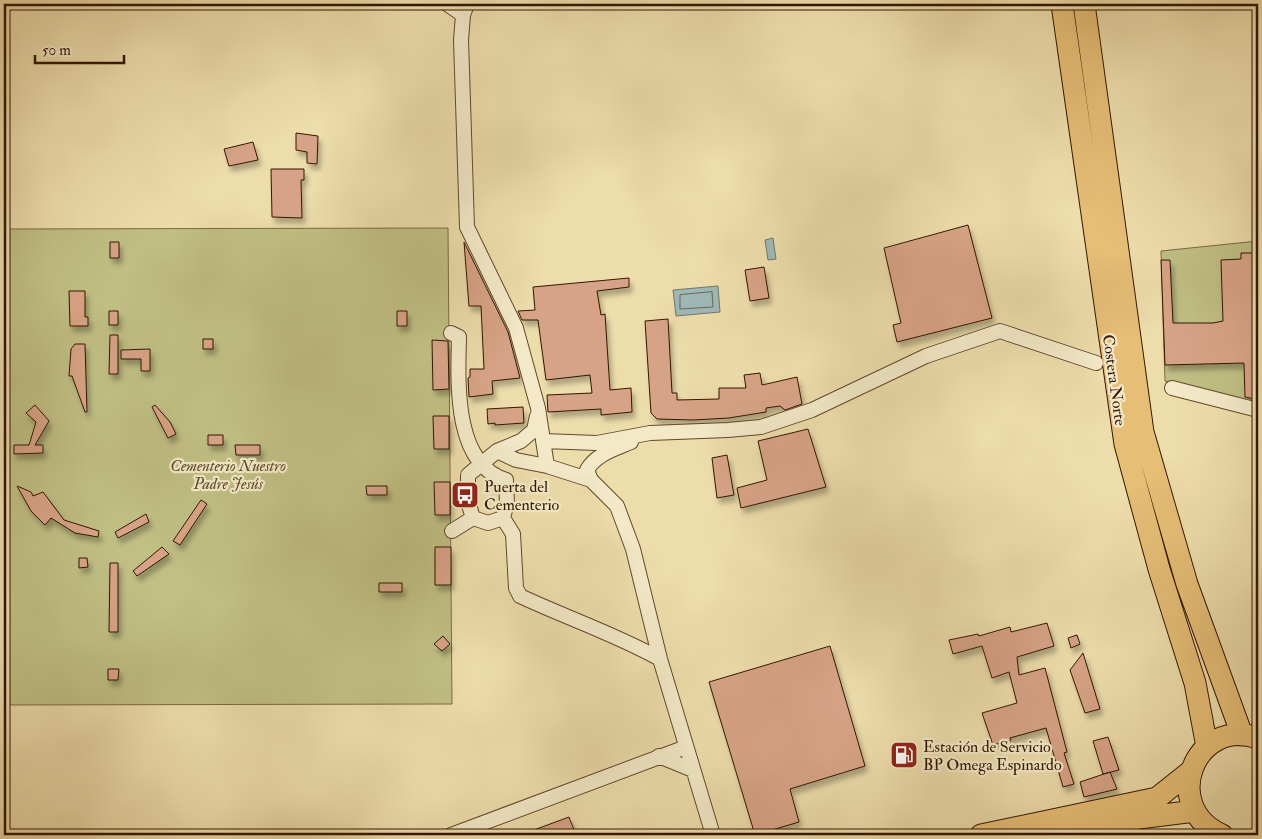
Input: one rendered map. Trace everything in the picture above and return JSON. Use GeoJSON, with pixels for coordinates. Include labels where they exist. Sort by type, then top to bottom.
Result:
{"type":"FeatureCollection","features":[{"type":"Feature","properties":{"kind":"main road","name":"Costera Norte"},"geometry":{"type":"LineString","coordinates":[[1062,4],[1125,444],[1159,569],[1195,683],[1207,747]]}},
{"type":"Feature","properties":{"kind":"main road","name":"Costera Norte"},"geometry":{"type":"LineString","coordinates":[[1084,4],[1143,432],[1187,584],[1250,736]]}},
{"type":"Feature","properties":{"kind":"main road"},"geometry":{"type":"LineString","coordinates":[[1219,834],[1204,823],[1195,811],[1189,791],[1191,771],[1197,758],[1207,747],[1223,738],[1250,736]]}},
{"type":"Feature","properties":{"kind":"main road"},"geometry":{"type":"LineString","coordinates":[[981,835],[1157,798],[1191,771]]}},
{"type":"Feature","properties":{"kind":"main road"},"geometry":{"type":"LineString","coordinates":[[1064,835],[1139,818],[1195,811]]}},
{"type":"Feature","properties":{"kind":"street"},"geometry":{"type":"LineString","coordinates":[[447,4],[465,9],[461,40],[467,227],[516,328],[538,408],[547,466]]}},
{"type":"Feature","properties":{"kind":"street"},"geometry":{"type":"LineString","coordinates":[[543,441],[597,443],[650,433],[761,427],[812,410],[926,356],[1000,332],[1096,363]]}},
{"type":"Feature","properties":{"kind":"street"},"geometry":{"type":"LineString","coordinates":[[451,333],[460,338],[460,404],[464,429],[480,464],[496,477],[506,480]]}},
{"type":"Feature","properties":{"kind":"street"},"geometry":{"type":"LineString","coordinates":[[1172,388],[1258,410]]}},
{"type":"Feature","properties":{"kind":"street"},"geometry":{"type":"LineString","coordinates":[[474,518],[468,502],[468,476],[480,464],[497,452],[521,441],[534,430],[538,408]]}},
{"type":"Feature","properties":{"kind":"street"},"geometry":{"type":"LineString","coordinates":[[650,433],[597,458],[587,470],[591,480],[617,506],[633,550],[660,659],[713,835]]}},
{"type":"Feature","properties":{"kind":"street"},"geometry":{"type":"LineString","coordinates":[[497,452],[516,460],[547,466],[591,480]]}},
{"type":"Feature","properties":{"kind":"street"},"geometry":{"type":"LineString","coordinates":[[527,462],[517,467],[506,480],[507,503],[503,518],[513,534],[516,588],[520,596],[566,618],[624,639],[660,659]]}},
{"type":"Feature","properties":{"kind":"street"},"geometry":{"type":"LineString","coordinates":[[452,530],[474,518],[488,523],[503,518]]}},
{"type":"Feature","properties":{"kind":"street"},"geometry":{"type":"LineString","coordinates":[[451,835],[686,747]]}},
{"type":"Feature","properties":{"kind":"street"},"geometry":{"type":"LineString","coordinates":[[659,756],[693,770]]}},
{"type":"Feature","properties":{"kind":"green space","name":"Cementerio Nuestro Padre Jesús"},"geometry":{"type":"Polygon","coordinates":[[[448,228],[452,704],[4,705],[4,229],[448,228]]]}},
{"type":"Feature","properties":{"kind":"green space"},"geometry":{"type":"Polygon","coordinates":[[[1258,241],[1258,403],[1165,381],[1161,251],[1258,241]]]}},
{"type":"Feature","properties":{"kind":"water"},"geometry":{"type":"Polygon","coordinates":[[[773,238],[776,259],[768,260],[765,240],[773,238]]]}},
{"type":"Feature","properties":{"kind":"water"},"geometry":{"type":"Polygon","coordinates":[[[718,286],[720,312],[676,316],[673,290],[718,286]]]}},
{"type":"Feature","properties":{"kind":"building"},"geometry":{"type":"Polygon","coordinates":[[[296,133],[318,136],[317,164],[307,163],[307,152],[296,150],[296,133]]]}},
{"type":"Feature","properties":{"kind":"building"},"geometry":{"type":"Polygon","coordinates":[[[253,142],[258,160],[229,166],[224,149],[253,142]]]}},
{"type":"Feature","properties":{"kind":"building"},"geometry":{"type":"Polygon","coordinates":[[[271,169],[304,169],[304,180],[301,180],[302,218],[272,217],[271,169]]]}},
{"type":"Feature","properties":{"kind":"building"},"geometry":{"type":"Polygon","coordinates":[[[968,225],[992,318],[897,342],[893,325],[901,323],[884,248],[968,225]]]}},
{"type":"Feature","properties":{"kind":"building"},"geometry":{"type":"Polygon","coordinates":[[[110,242],[119,242],[119,258],[110,258],[110,242]]]}},
{"type":"Feature","properties":{"kind":"building"},"geometry":{"type":"Polygon","coordinates":[[[464,242],[508,332],[520,378],[492,381],[493,394],[469,397],[468,378],[470,377],[470,369],[484,369],[481,306],[469,306],[464,242]]]}},
{"type":"Feature","properties":{"kind":"building"},"geometry":{"type":"Polygon","coordinates":[[[1241,253],[1258,253],[1258,390],[1255,399],[1245,397],[1244,363],[1165,365],[1161,260],[1170,260],[1173,323],[1213,323],[1223,321],[1221,260],[1241,259],[1241,253]]]}},
{"type":"Feature","properties":{"kind":"building"},"geometry":{"type":"Polygon","coordinates":[[[764,267],[769,298],[750,301],[745,270],[764,267]]]}},
{"type":"Feature","properties":{"kind":"building"},"geometry":{"type":"Polygon","coordinates":[[[629,278],[629,287],[597,291],[601,315],[605,314],[610,390],[631,388],[632,412],[601,415],[601,409],[548,412],[547,395],[592,393],[590,375],[546,380],[538,320],[522,320],[518,311],[535,310],[533,287],[629,278]]]}},
{"type":"Feature","properties":{"kind":"building"},"geometry":{"type":"Polygon","coordinates":[[[69,291],[85,291],[85,317],[88,317],[88,326],[70,326],[69,291]]]}},
{"type":"Feature","properties":{"kind":"building"},"geometry":{"type":"Polygon","coordinates":[[[109,311],[118,311],[118,325],[109,325],[109,311]]]}},
{"type":"Feature","properties":{"kind":"building"},"geometry":{"type":"Polygon","coordinates":[[[397,311],[407,311],[407,326],[397,326],[397,311]]]}},
{"type":"Feature","properties":{"kind":"building"},"geometry":{"type":"Polygon","coordinates":[[[668,319],[672,393],[677,393],[677,400],[719,399],[719,388],[746,388],[744,375],[760,373],[762,385],[797,377],[802,404],[785,410],[780,406],[766,408],[766,412],[729,418],[657,419],[651,413],[645,321],[668,319]]]}},
{"type":"Feature","properties":{"kind":"building"},"geometry":{"type":"Polygon","coordinates":[[[110,335],[118,335],[118,374],[109,374],[110,335]]]}},
{"type":"Feature","properties":{"kind":"building"},"geometry":{"type":"Polygon","coordinates":[[[203,339],[213,339],[213,349],[203,349],[203,339]]]}},
{"type":"Feature","properties":{"kind":"building"},"geometry":{"type":"Polygon","coordinates":[[[432,340],[448,341],[449,389],[433,390],[432,340]]]}},
{"type":"Feature","properties":{"kind":"building"},"geometry":{"type":"Polygon","coordinates":[[[75,344],[85,344],[87,412],[85,412],[72,376],[69,376],[71,349],[75,344]]]}},
{"type":"Feature","properties":{"kind":"building"},"geometry":{"type":"Polygon","coordinates":[[[150,349],[150,371],[141,371],[141,359],[121,359],[121,350],[150,349]]]}},
{"type":"Feature","properties":{"kind":"building"},"geometry":{"type":"Polygon","coordinates":[[[35,405],[49,421],[35,445],[43,445],[43,453],[14,454],[14,445],[29,445],[36,422],[26,413],[35,405]]]}},
{"type":"Feature","properties":{"kind":"building"},"geometry":{"type":"Polygon","coordinates":[[[155,405],[170,422],[176,434],[168,438],[152,407],[155,405]]]}},
{"type":"Feature","properties":{"kind":"building"},"geometry":{"type":"Polygon","coordinates":[[[523,407],[524,423],[488,424],[487,409],[523,407]]]}},
{"type":"Feature","properties":{"kind":"building"},"geometry":{"type":"Polygon","coordinates":[[[433,416],[449,416],[449,449],[434,449],[433,416]]]}},
{"type":"Feature","properties":{"kind":"building"},"geometry":{"type":"Polygon","coordinates":[[[808,429],[826,487],[741,508],[737,488],[767,480],[758,441],[808,429]]]}},
{"type":"Feature","properties":{"kind":"building"},"geometry":{"type":"Polygon","coordinates":[[[208,435],[223,435],[223,445],[208,445],[208,435]]]}},
{"type":"Feature","properties":{"kind":"building"},"geometry":{"type":"Polygon","coordinates":[[[235,445],[260,445],[260,455],[236,455],[235,445]]]}},
{"type":"Feature","properties":{"kind":"building"},"geometry":{"type":"Polygon","coordinates":[[[727,455],[734,495],[717,498],[712,458],[727,455]]]}},
{"type":"Feature","properties":{"kind":"building"},"geometry":{"type":"Polygon","coordinates":[[[434,482],[450,482],[450,515],[435,515],[434,482]]]}},
{"type":"Feature","properties":{"kind":"building"},"geometry":{"type":"Polygon","coordinates":[[[17,486],[31,492],[33,496],[43,492],[64,520],[99,531],[98,537],[75,533],[51,518],[45,525],[31,511],[17,486]]]}},
{"type":"Feature","properties":{"kind":"building"},"geometry":{"type":"Polygon","coordinates":[[[366,486],[387,486],[387,495],[367,495],[366,486]]]}},
{"type":"Feature","properties":{"kind":"building"},"geometry":{"type":"Polygon","coordinates":[[[201,500],[207,504],[180,545],[173,541],[201,500]]]}},
{"type":"Feature","properties":{"kind":"building"},"geometry":{"type":"Polygon","coordinates":[[[146,514],[149,522],[118,538],[115,532],[146,514]]]}},
{"type":"Feature","properties":{"kind":"building"},"geometry":{"type":"Polygon","coordinates":[[[162,547],[169,554],[137,576],[133,571],[162,547]]]}},
{"type":"Feature","properties":{"kind":"building"},"geometry":{"type":"Polygon","coordinates":[[[435,547],[451,547],[451,585],[435,585],[435,547]]]}},
{"type":"Feature","properties":{"kind":"building"},"geometry":{"type":"Polygon","coordinates":[[[79,558],[87,558],[88,567],[79,568],[79,558]]]}},
{"type":"Feature","properties":{"kind":"building"},"geometry":{"type":"Polygon","coordinates":[[[110,563],[118,563],[118,632],[109,632],[110,563]]]}},
{"type":"Feature","properties":{"kind":"building"},"geometry":{"type":"Polygon","coordinates":[[[379,583],[402,583],[402,592],[379,592],[379,583]]]}},
{"type":"Feature","properties":{"kind":"building"},"geometry":{"type":"Polygon","coordinates":[[[1047,623],[1054,646],[1017,657],[1019,675],[1045,668],[1067,752],[1064,753],[1074,784],[1063,787],[1046,728],[993,745],[982,713],[1017,703],[1009,672],[992,678],[982,646],[953,654],[949,640],[978,634],[979,636],[1010,627],[1011,632],[1047,623]]]}},
{"type":"Feature","properties":{"kind":"building"},"geometry":{"type":"Polygon","coordinates":[[[1077,635],[1080,644],[1071,648],[1068,638],[1077,635]]]}},
{"type":"Feature","properties":{"kind":"building"},"geometry":{"type":"Polygon","coordinates":[[[443,636],[450,644],[442,651],[434,644],[443,636]]]}},
{"type":"Feature","properties":{"kind":"building"},"geometry":{"type":"Polygon","coordinates":[[[830,646],[865,766],[790,789],[799,822],[755,835],[709,682],[830,646]]]}},
{"type":"Feature","properties":{"kind":"building"},"geometry":{"type":"Polygon","coordinates":[[[1083,653],[1100,709],[1085,713],[1070,670],[1083,653]]]}},
{"type":"Feature","properties":{"kind":"building"},"geometry":{"type":"Polygon","coordinates":[[[108,669],[119,669],[118,680],[108,680],[108,669]]]}},
{"type":"Feature","properties":{"kind":"building"},"geometry":{"type":"Polygon","coordinates":[[[1108,737],[1119,770],[1103,774],[1093,741],[1108,737]]]}},
{"type":"Feature","properties":{"kind":"building"},"geometry":{"type":"Polygon","coordinates":[[[1110,772],[1117,789],[1084,797],[1080,782],[1110,772]]]}},
{"type":"Feature","properties":{"kind":"building"},"geometry":{"type":"Polygon","coordinates":[[[569,817],[576,835],[523,835],[523,834],[569,817]]]}},
{"type":"Feature","properties":{"kind":"place","name":"Puerta del Cementerio"},"geometry":{"type":"Point","coordinates":[465,495]}},
{"type":"Feature","properties":{"kind":"place","name":"Estación de Servicio BP Omega Espinardo"},"geometry":{"type":"Point","coordinates":[904,755]}}]}
